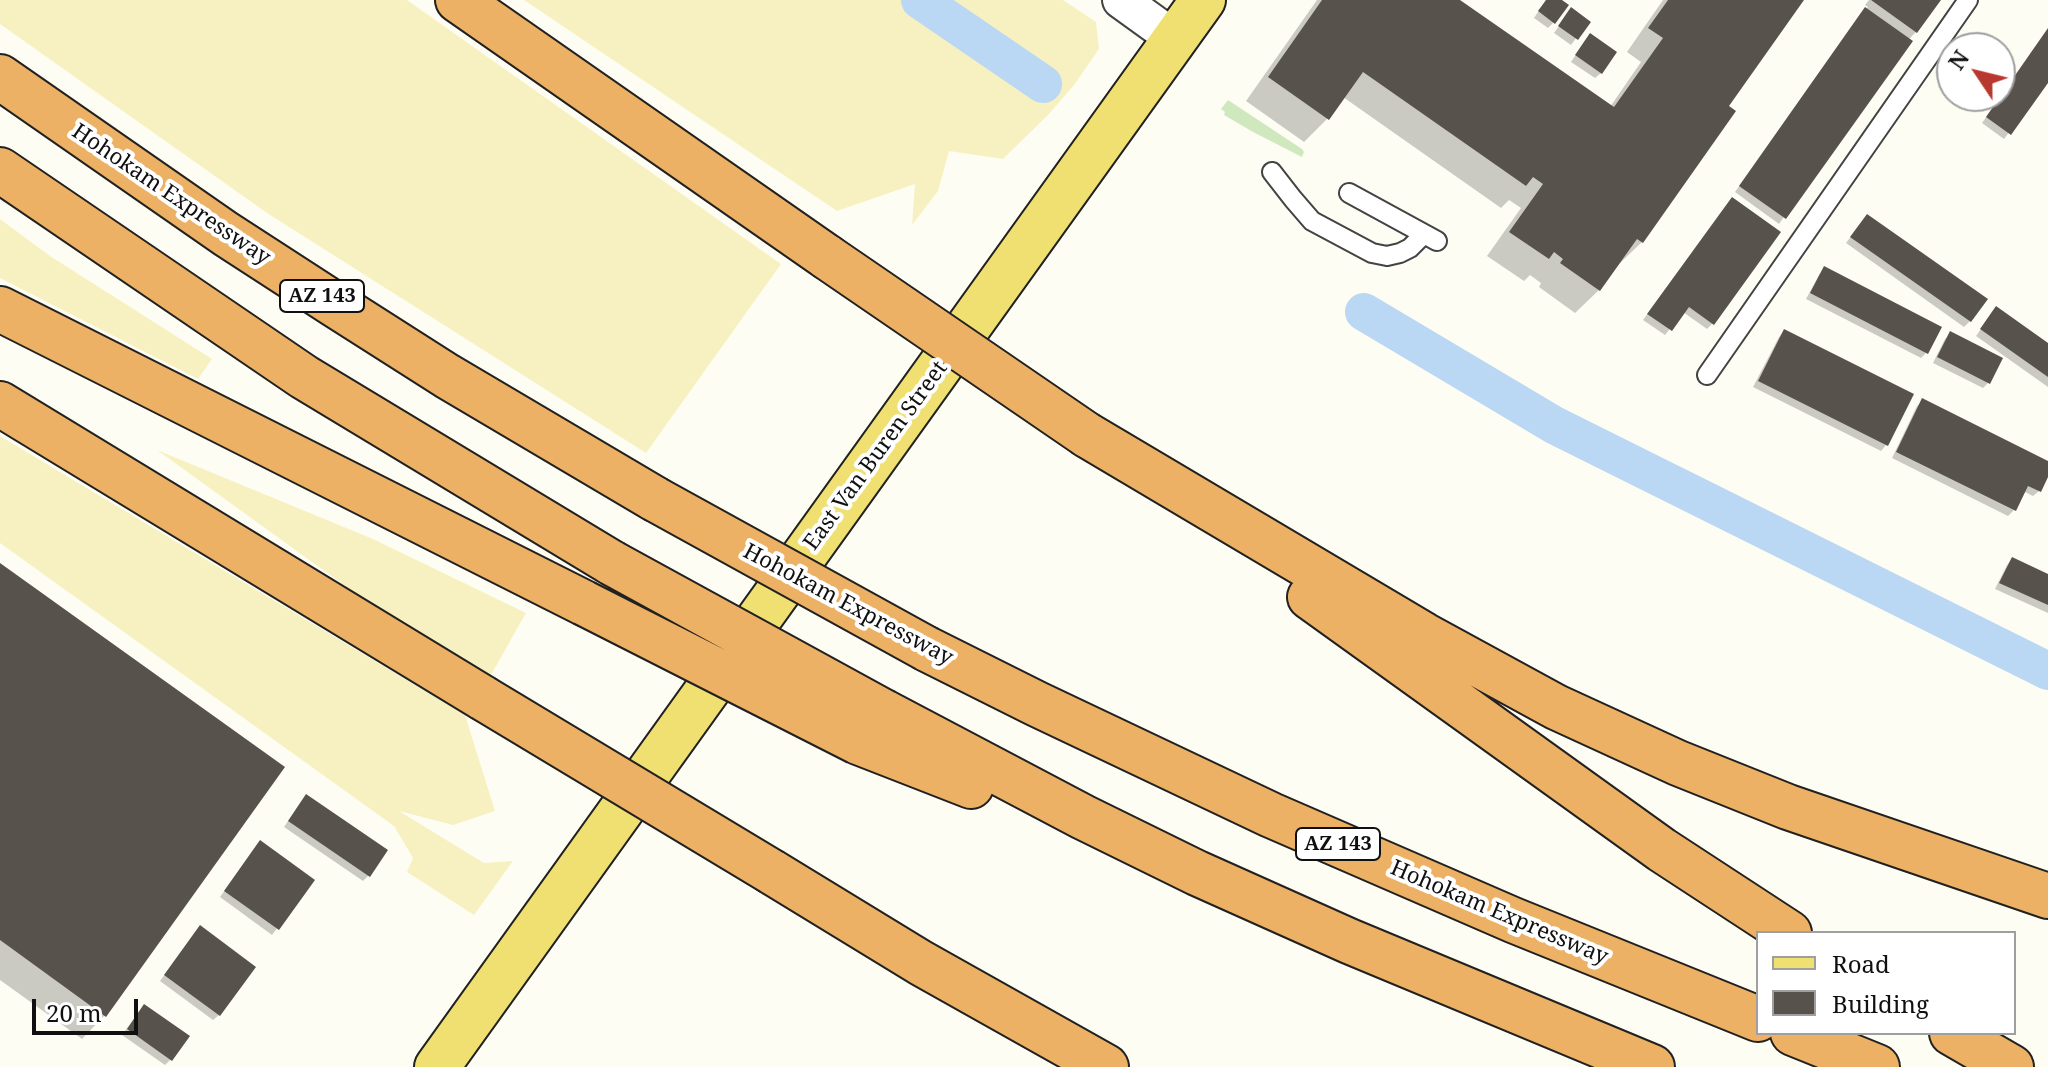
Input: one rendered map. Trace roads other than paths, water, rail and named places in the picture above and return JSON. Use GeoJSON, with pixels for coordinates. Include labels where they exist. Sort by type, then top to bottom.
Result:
{"type":"FeatureCollection","features":[{"type":"Feature","properties":{"kind":"highway"},"geometry":{"type":"LineString","coordinates":[[458,0],[1087,435],[1662,850],[1786,931]]}},
{"type":"Feature","properties":{"kind":"highway","name":"Hohokam Expressway"},"geometry":{"type":"LineString","coordinates":[[0,77],[201,217],[551,439],[927,649],[1271,815],[1513,920],[1756,1018]]}},
{"type":"Feature","properties":{"kind":"highway"},"geometry":{"type":"LineString","coordinates":[[0,170],[304,377],[612,563],[871,727]]}},
{"type":"Feature","properties":{"kind":"highway"},"geometry":{"type":"LineString","coordinates":[[0,309],[584,603],[1083,817],[1197,873],[1349,941],[1652,1067]]}},
{"type":"Feature","properties":{"kind":"highway"},"geometry":{"type":"LineString","coordinates":[[0,404],[921,963],[1106,1067]]}},
{"type":"Feature","properties":{"kind":"highway"},"geometry":{"type":"LineString","coordinates":[[1087,435],[1424,635],[1556,707],[1759,796],[2048,896]]}},
{"type":"Feature","properties":{"kind":"highway"},"geometry":{"type":"LineString","coordinates":[[1798,1035],[1877,1067]]}},
{"type":"Feature","properties":{"kind":"highway"},"geometry":{"type":"LineString","coordinates":[[1955,1035],[2011,1067]]}},
{"type":"Feature","properties":{"kind":"main road","name":"East Van Buren Street"},"geometry":{"type":"LineString","coordinates":[[437,1067],[1203,0]]}},
{"type":"Feature","properties":{"kind":"street"},"geometry":{"type":"LineString","coordinates":[[1121,0],[1175,39]]}},
{"type":"Feature","properties":{"kind":"lane"},"geometry":{"type":"LineString","coordinates":[[1707,375],[1968,0]]}},
{"type":"Feature","properties":{"kind":"lane"},"geometry":{"type":"LineString","coordinates":[[1272,172],[1312,221],[1372,253],[1387,256],[1400,253],[1431,238],[1349,193]]}},
{"type":"Feature","properties":{"kind":"waterway"},"geometry":{"type":"LineString","coordinates":[[920,0],[1043,84]]}},
{"type":"Feature","properties":{"kind":"waterway"},"geometry":{"type":"LineString","coordinates":[[1364,312],[1554,425],[2048,671]]}}]}
